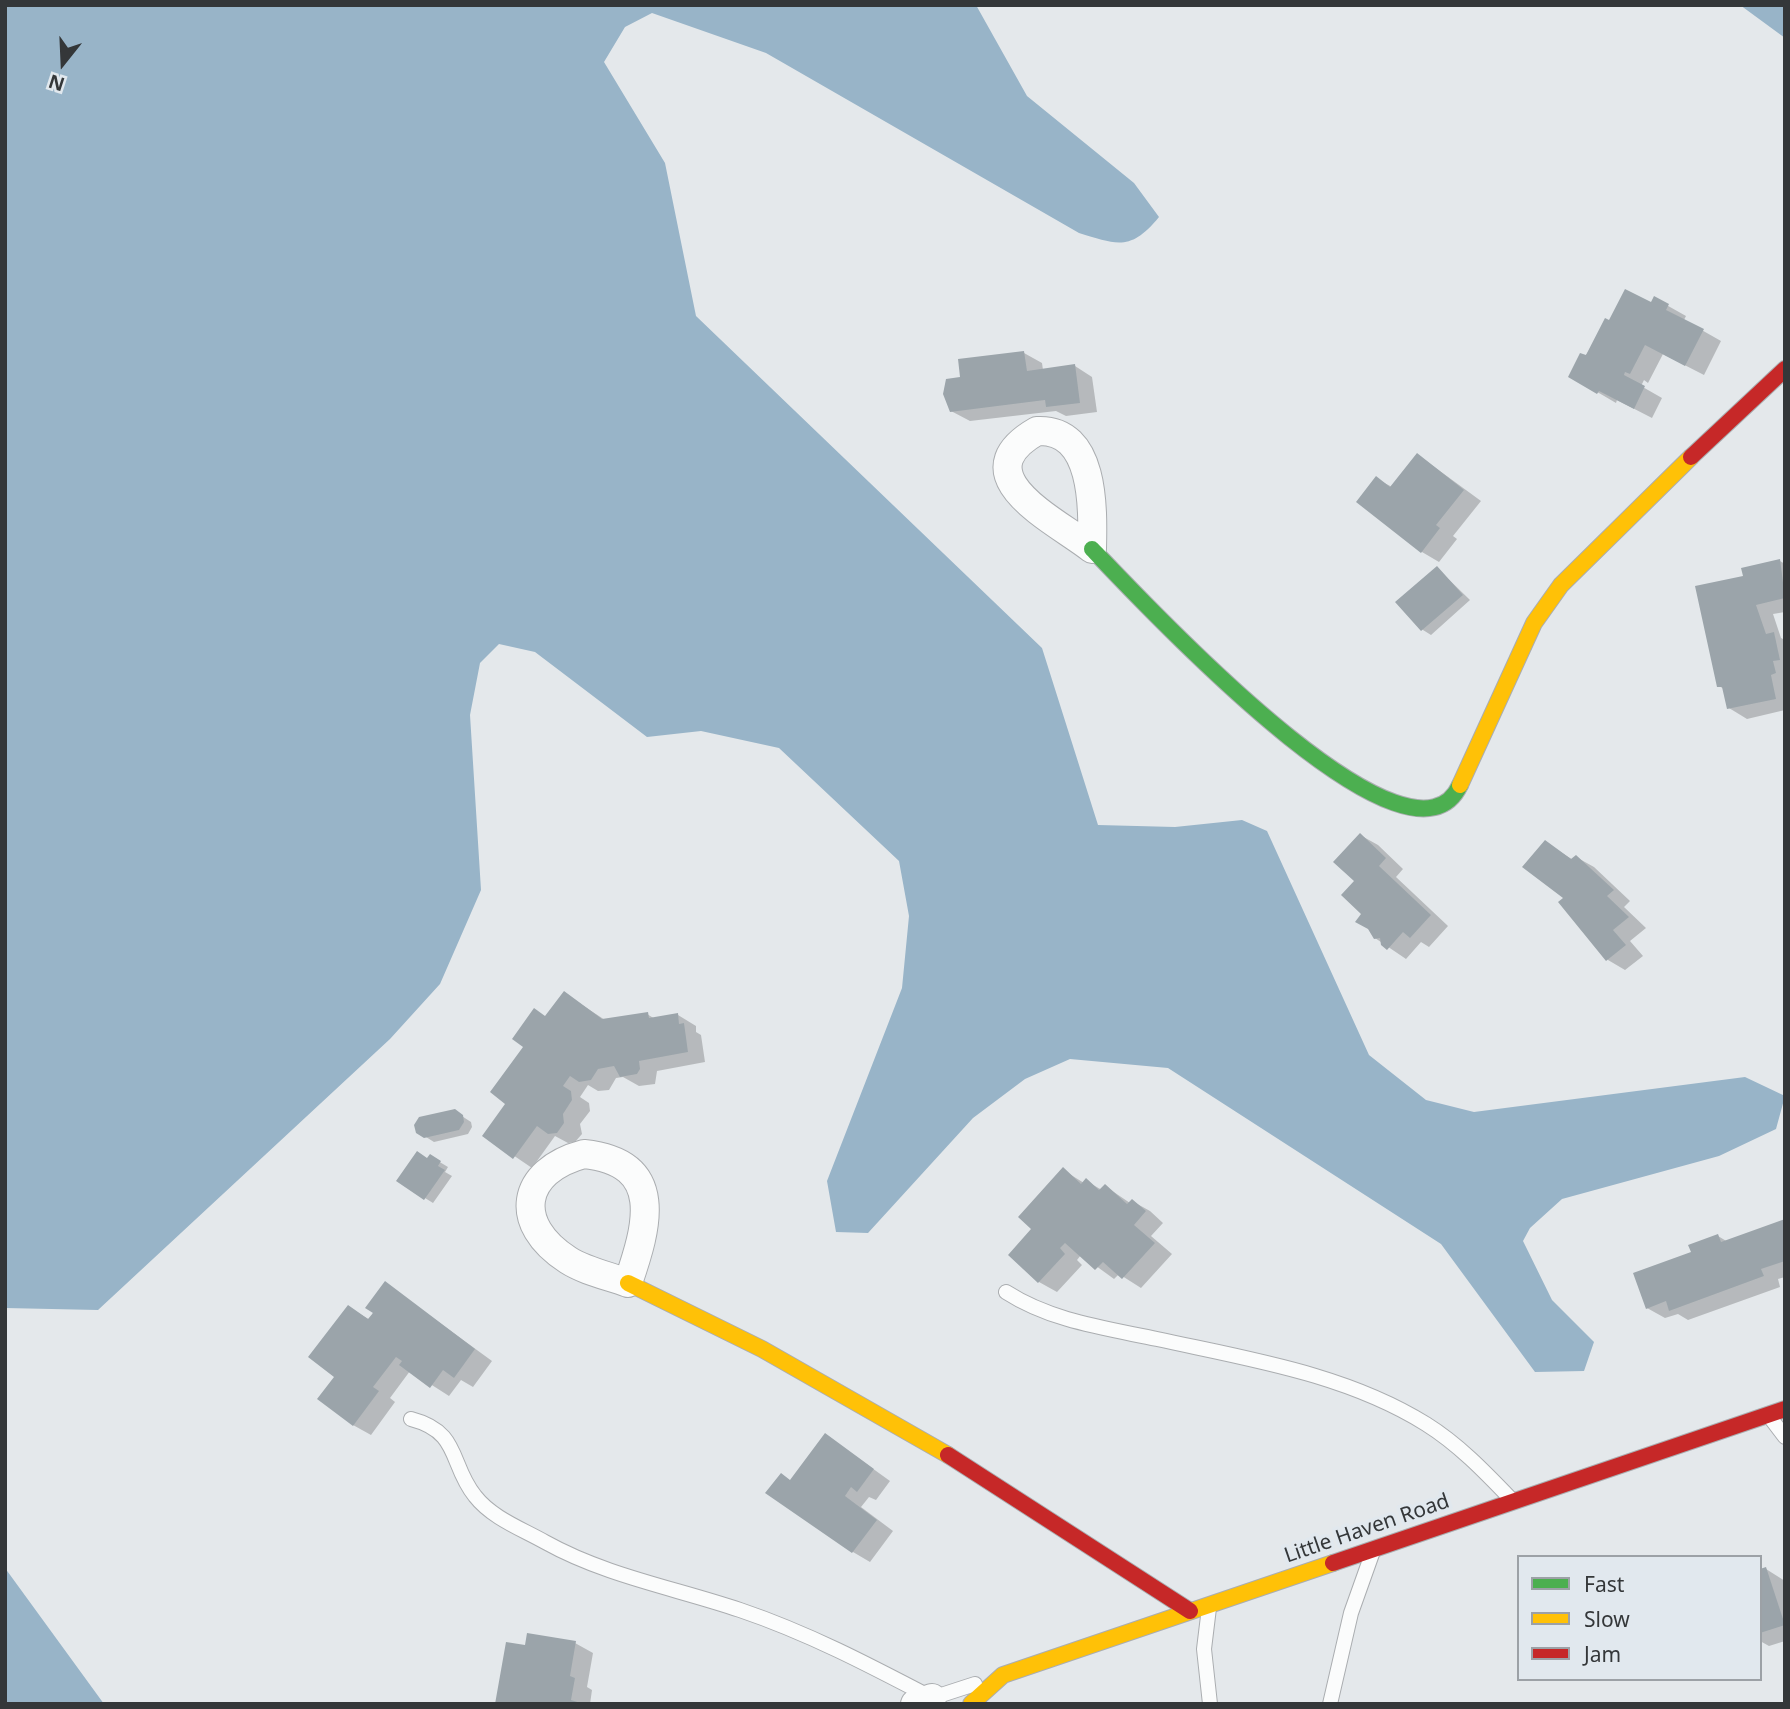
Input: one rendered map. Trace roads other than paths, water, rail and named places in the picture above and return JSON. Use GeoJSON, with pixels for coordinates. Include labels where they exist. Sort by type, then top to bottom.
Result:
{"type":"FeatureCollection","features":[{"type":"Feature","properties":{"kind":"street"},"geometry":{"type":"LineString","coordinates":[[1092,549],[1215,676],[1305,751],[1340,775],[1391,800],[1423,809],[1443,805],[1457,792],[1534,623],[1561,585],[1733,415],[1785,369]]}},
{"type":"Feature","properties":{"kind":"street"},"geometry":{"type":"LineString","coordinates":[[628,1283],[645,1233],[646,1209],[637,1181],[625,1167],[606,1157],[584,1154],[563,1160],[540,1177],[530,1197],[529,1212],[537,1233],[571,1263],[628,1283],[749,1340],[939,1448],[1053,1518],[1190,1611]]}},
{"type":"Feature","properties":{"kind":"street","name":"Little Haven Road"},"geometry":{"type":"LineString","coordinates":[[971,1704],[1003,1675],[1785,1409]]}},
{"type":"Feature","properties":{"kind":"lane"},"geometry":{"type":"LineString","coordinates":[[1006,1292],[1061,1319],[1244,1358],[1369,1395],[1426,1424],[1468,1456],[1513,1501]]}},
{"type":"Feature","properties":{"kind":"lane"},"geometry":{"type":"LineString","coordinates":[[1768,1415],[1785,1437]]}},
{"type":"Feature","properties":{"kind":"lane"},"geometry":{"type":"LineString","coordinates":[[411,1419],[436,1429],[454,1449],[460,1471],[475,1496],[492,1512],[553,1547],[619,1574],[740,1610],[821,1641],[924,1701],[1003,1675]]}},
{"type":"Feature","properties":{"kind":"lane"},"geometry":{"type":"LineString","coordinates":[[1330,1704],[1352,1614],[1374,1548]]}},
{"type":"Feature","properties":{"kind":"lane"},"geometry":{"type":"LineString","coordinates":[[1209,1604],[1204,1649],[1210,1704]]}},
{"type":"Feature","properties":{"kind":"water"},"geometry":{"type":"Polygon","coordinates":[[[5,5],[976,5],[1027,96],[1134,183],[1159,217],[1140,236],[1123,242],[1079,233],[766,53],[652,13],[625,27],[604,62],[665,163],[696,316],[1042,648],[1098,825],[1175,827],[1242,820],[1267,831],[1369,1055],[1426,1100],[1474,1112],[1745,1077],[1785,1096],[1776,1129],[1719,1156],[1562,1199],[1530,1228],[1523,1241],[1552,1300],[1594,1342],[1584,1371],[1535,1372],[1441,1244],[1168,1068],[1070,1059],[1025,1079],[973,1118],[868,1233],[836,1232],[827,1181],[902,988],[909,916],[899,861],[779,748],[701,731],[647,737],[535,652],[499,644],[480,663],[470,715],[481,890],[440,984],[390,1039],[98,1310],[5,1308],[5,5]]]}},
{"type":"Feature","properties":{"kind":"water"},"geometry":{"type":"Polygon","coordinates":[[[1740,5],[1785,5],[1785,38],[1740,5]]]}},
{"type":"Feature","properties":{"kind":"water"},"geometry":{"type":"Polygon","coordinates":[[[5,1568],[104,1704],[5,1704],[5,1568]]]}}]}
